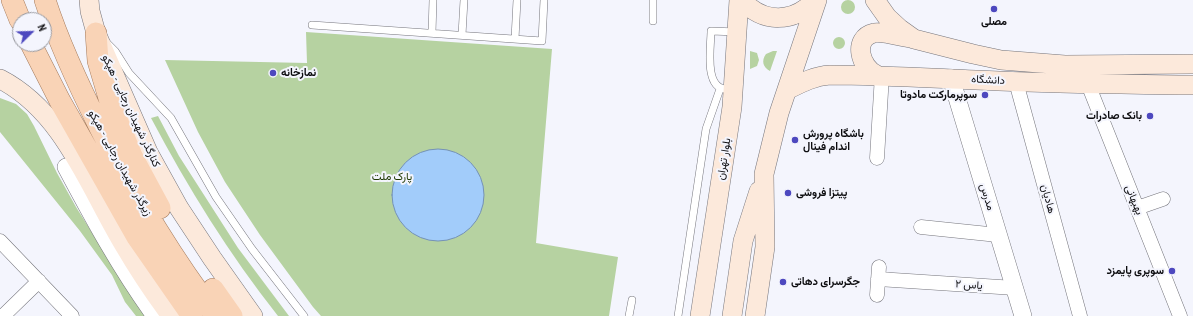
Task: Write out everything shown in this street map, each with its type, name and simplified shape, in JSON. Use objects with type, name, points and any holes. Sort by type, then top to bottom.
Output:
[{"type":"main road","points":[[12,0],[17,12]]},
{"type":"main road","name":"زیرگذر شهیدان رجایی - هپکو","points":[[45,0],[74,75],[123,174],[198,293],[216,316]]},
{"type":"main road","name":"کنارگذر شهیدان رجایی - هپکو","points":[[89,0],[90,11],[96,33],[152,159],[180,208],[212,258],[254,316]]},
{"type":"main road","name":"بلوار تهران","points":[[700,316],[732,107],[727,90],[737,32],[739,0]]},
{"type":"main road","points":[[742,0],[749,7],[763,15],[778,18],[794,16],[808,8],[816,0]]},
{"type":"main road","points":[[732,316],[743,241],[764,174],[779,113],[816,0]]},
{"type":"main road","name":"دانشگاه","points":[[875,0],[887,17],[914,39],[1001,60],[1065,65],[1193,64]]},
{"type":"main road","points":[[880,75],[871,73],[864,64],[860,55],[861,47],[865,39],[870,34],[876,32],[914,39]]},
{"type":"main road","points":[[96,33],[98,61],[112,105],[132,156],[165,217],[232,316]]},
{"type":"main road","name":"زیرگذر شهیدان رجایی - هپکو","points":[[35,52],[60,101],[137,238],[192,316]]},
{"type":"main road","name":"دانشگاه","points":[[787,90],[820,76],[880,75],[1016,82],[1193,85]]},
{"type":"main road","points":[[0,79],[31,100],[55,127],[74,155],[123,245],[151,289],[171,316]]},
{"type":"main road","points":[[755,316],[765,248],[764,174]]},
{"type":"street","points":[[877,158],[880,75]]},
{"type":"street","name":"مدرس","points":[[951,78],[1023,316]]},
{"type":"street","name":"هادیان","points":[[1016,82],[1080,316]]},
{"type":"street","name":"بهبهانی","points":[[1088,84],[1180,316]]},
{"type":"street","points":[[66,167],[119,263],[155,316]]},
{"type":"street","points":[[1137,208],[1163,199]]},
{"type":"street","points":[[922,227],[998,235]]},
{"type":"street","points":[[0,241],[39,281],[65,314]]},
{"type":"street","name":"یاس ۲","points":[[877,296],[879,273],[922,283],[1015,288]]},
{"type":"street","points":[[3,316],[39,281]]},
{"type":"lane","points":[[432,33],[433,0]]},
{"type":"lane","points":[[462,35],[464,0]]},
{"type":"lane","points":[[515,39],[517,0]]},
{"type":"lane","points":[[312,25],[542,41],[544,0]]},
{"type":"lane","points":[[653,0],[653,21]]},
{"type":"lane","points":[[678,316],[706,129],[727,90],[714,82],[710,72],[711,31],[737,32]]},
{"type":"lane","points":[[96,33],[115,51],[129,73],[171,118],[216,197],[252,249],[304,316]]},
{"type":"lane","points":[[629,316],[632,300]]},
{"type":"green space","points":[[848,0],[853,2],[855,7],[853,12],[848,14],[843,12],[841,7],[843,2]]},
{"type":"green space","name":"پارک ملت","points":[[306,32],[552,49],[536,243],[618,257],[609,316],[321,316],[260,235],[225,182],[198,132],[165,60],[307,63]]},
{"type":"green space","points":[[837,37],[841,37],[845,43],[841,49],[837,49],[833,45],[833,41]]},
{"type":"green space","points":[[750,51],[757,53],[759,60],[757,66],[750,69]]},
{"type":"green space","points":[[777,51],[770,71],[764,66],[763,61],[766,54]]},
{"type":"green space","points":[[0,98],[16,104],[27,114],[76,207],[121,279],[147,316],[136,316],[125,302],[112,275],[80,231],[0,132]]},
{"type":"green space","points":[[158,116],[179,156],[238,248],[289,316],[278,316],[226,245],[180,170],[151,118]]},
{"type":"water","points":[[429,149],[447,149],[464,156],[477,169],[484,186],[484,204],[477,221],[464,234],[447,241],[429,241],[412,234],[399,221],[392,204],[392,186],[399,169],[412,156]]},
{"type":"place","name":"مصلی","points":[[994,9]]},
{"type":"place","name":"نمازخانه","points":[[273,73]]},
{"type":"place","name":"سوپرمارکت مادوتا","points":[[985,95]]},
{"type":"place","name":"بانک صادرات","points":[[1150,116]]},
{"type":"place","name":"باشگاه پرورش اندام فینال","points":[[795,140]]},
{"type":"place","name":"پیتزا فروشی","points":[[788,193]]},
{"type":"place","name":"سوپری پایمزد","points":[[1172,271]]},
{"type":"place","name":"جگرسرای دهاتی","points":[[783,282]]}]
